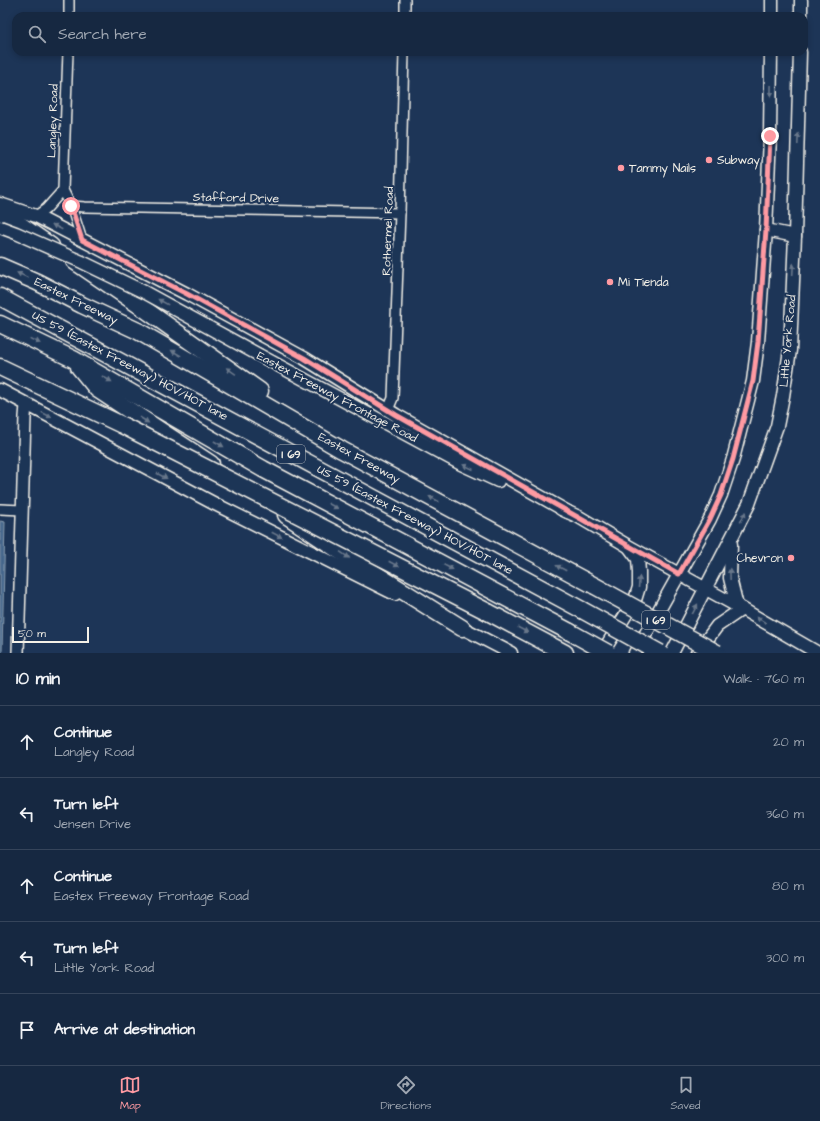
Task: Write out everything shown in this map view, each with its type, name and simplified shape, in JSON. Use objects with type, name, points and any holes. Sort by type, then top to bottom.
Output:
[{"type":"highway","points":[[0,211],[143,308],[342,450]]},
{"type":"highway","name":"Eastex Freeway","points":[[0,266],[37,282],[138,331],[342,450],[717,653]]},
{"type":"highway","name":"US 59 (Eastex Freeway) HOV/HOT lane","points":[[0,297],[660,653]]},
{"type":"highway","name":"I 69","points":[[0,324],[73,359],[263,469],[608,653]]},
{"type":"highway","points":[[73,359],[97,389],[358,563],[462,628]]},
{"type":"highway","points":[[0,367],[122,425],[488,612],[563,652]]},
{"type":"main road","points":[[772,0],[772,12]]},
{"type":"main road","points":[[801,0],[801,12]]},
{"type":"main road","points":[[635,653],[710,519],[721,495],[733,459],[753,381],[757,350],[766,230],[770,136],[771,56]]},
{"type":"main road","name":"Little York Road","points":[[672,653],[750,504],[777,426],[784,396],[790,350],[800,56]]},
{"type":"main road","points":[[0,204],[36,216],[187,294],[304,358],[388,410],[568,512]]},
{"type":"main road","name":"Eastex Freeway Frontage Road","points":[[0,227],[30,239],[144,292],[461,464],[579,517],[818,653]]},
{"type":"main road","points":[[766,230],[795,236]]},
{"type":"main road","points":[[0,390],[215,504],[511,653]]},
{"type":"main road","points":[[697,653],[717,626],[739,607],[730,578],[731,541]]},
{"type":"main road","points":[[602,653],[634,600],[639,587],[638,559],[628,546]]},
{"type":"street","points":[[69,0],[69,12]]},
{"type":"street","points":[[405,0],[405,12]]},
{"type":"street","name":"Langley Road","points":[[68,56],[63,190],[71,206],[82,240]]},
{"type":"street","name":"Rothermel Road","points":[[388,410],[393,398],[404,56]]},
{"type":"street","points":[[36,216],[46,209],[63,190]]},
{"type":"street","name":"Stafford Drive","points":[[71,206],[92,208],[400,214]]},
{"type":"street","points":[[18,653],[26,405]]},
{"type":"street","points":[[0,509],[22,510]]},
{"type":"water","points":[[0,521],[5,522],[2,653],[0,653]]},
{"type":"place","name":"Subway","points":[[709,160]]},
{"type":"place","name":"Tammy Nails","points":[[621,168]]},
{"type":"place","name":"Mi Tienda","points":[[610,282]]},
{"type":"place","name":"Chevron","points":[[791,558]]},
{"type":"route","points":[[71,206],[82,240],[187,294],[304,358],[396,415],[679,574],[710,519],[721,495],[733,459],[753,381],[758,342],[766,230],[770,136]]}]
